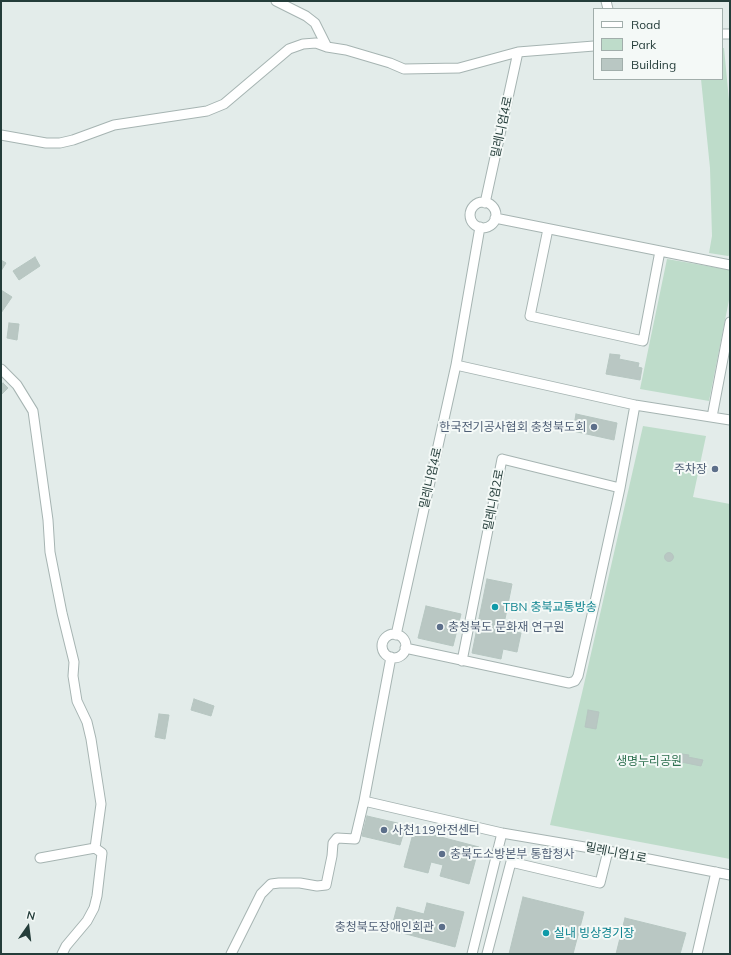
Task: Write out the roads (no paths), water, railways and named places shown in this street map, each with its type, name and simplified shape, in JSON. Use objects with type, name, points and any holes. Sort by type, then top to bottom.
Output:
[{"type":"street","points":[[276,1],[306,16],[315,23],[327,47]]},
{"type":"street","points":[[1,135],[46,143],[60,143],[73,140],[114,125],[207,111],[224,104],[289,49],[304,44],[316,43],[327,47],[354,52],[404,69],[460,68],[518,52],[593,46]]},
{"type":"street","name":"밀레니엄4로","points":[[485,202],[518,52]]},
{"type":"street","points":[[485,202],[495,211],[495,218],[489,226],[480,227],[474,224],[471,220],[470,212],[478,203],[485,202]]},
{"type":"street","points":[[495,218],[730,265]]},
{"type":"street","name":"밀레니엄4로","points":[[396,635],[456,365],[480,227]]},
{"type":"street","points":[[548,229],[530,316],[643,341],[660,251]]},
{"type":"street","points":[[712,417],[730,322]]},
{"type":"street","points":[[456,365],[635,406],[730,420]]},
{"type":"street","points":[[1,369],[12,378],[25,395],[35,418],[50,552],[65,627],[74,662],[77,701],[87,722],[101,804],[95,848]]},
{"type":"street","points":[[405,648],[570,683],[575,681],[578,676],[620,488],[635,406]]},
{"type":"street","name":"밀레니엄2로","points":[[462,660],[502,459],[620,488]]},
{"type":"street","points":[[396,635],[404,640],[405,648],[399,656],[391,657],[383,650],[382,642],[387,636],[396,635]]},
{"type":"street","points":[[232,954],[260,894],[271,884],[300,883],[317,886],[326,884],[332,856],[333,843],[337,838],[355,839],[364,801],[391,657]]},
{"type":"street","name":"밀레니엄1로","points":[[364,801],[502,833],[608,851],[730,875]]},
{"type":"street","points":[[472,954],[502,833]]},
{"type":"street","points":[[40,858],[95,848],[102,853],[97,896],[94,908],[87,921],[66,946],[62,954]]},
{"type":"street","points":[[487,954],[511,862],[600,883],[608,851]]},
{"type":"street","points":[[697,954],[716,872]]},
{"type":"place","name":"한국전기공사협회 충청북도회","points":[[594,427]]},
{"type":"place","name":"주차장","points":[[715,469]]},
{"type":"place","name":"TBN 충북교통방송","points":[[495,607]]},
{"type":"place","name":"충청북도 문화재 연구원","points":[[440,627]]},
{"type":"place","name":"사천119안전센터","points":[[384,830]]},
{"type":"place","name":"충북도소방본부 통합청사","points":[[442,854]]},
{"type":"place","name":"충청북도장애인회관","points":[[442,927]]},
{"type":"place","name":"실내 빙상경기장","points":[[546,933]]},
{"type":"park label","name":"생명누리공원","points":[[649,761]]}]
